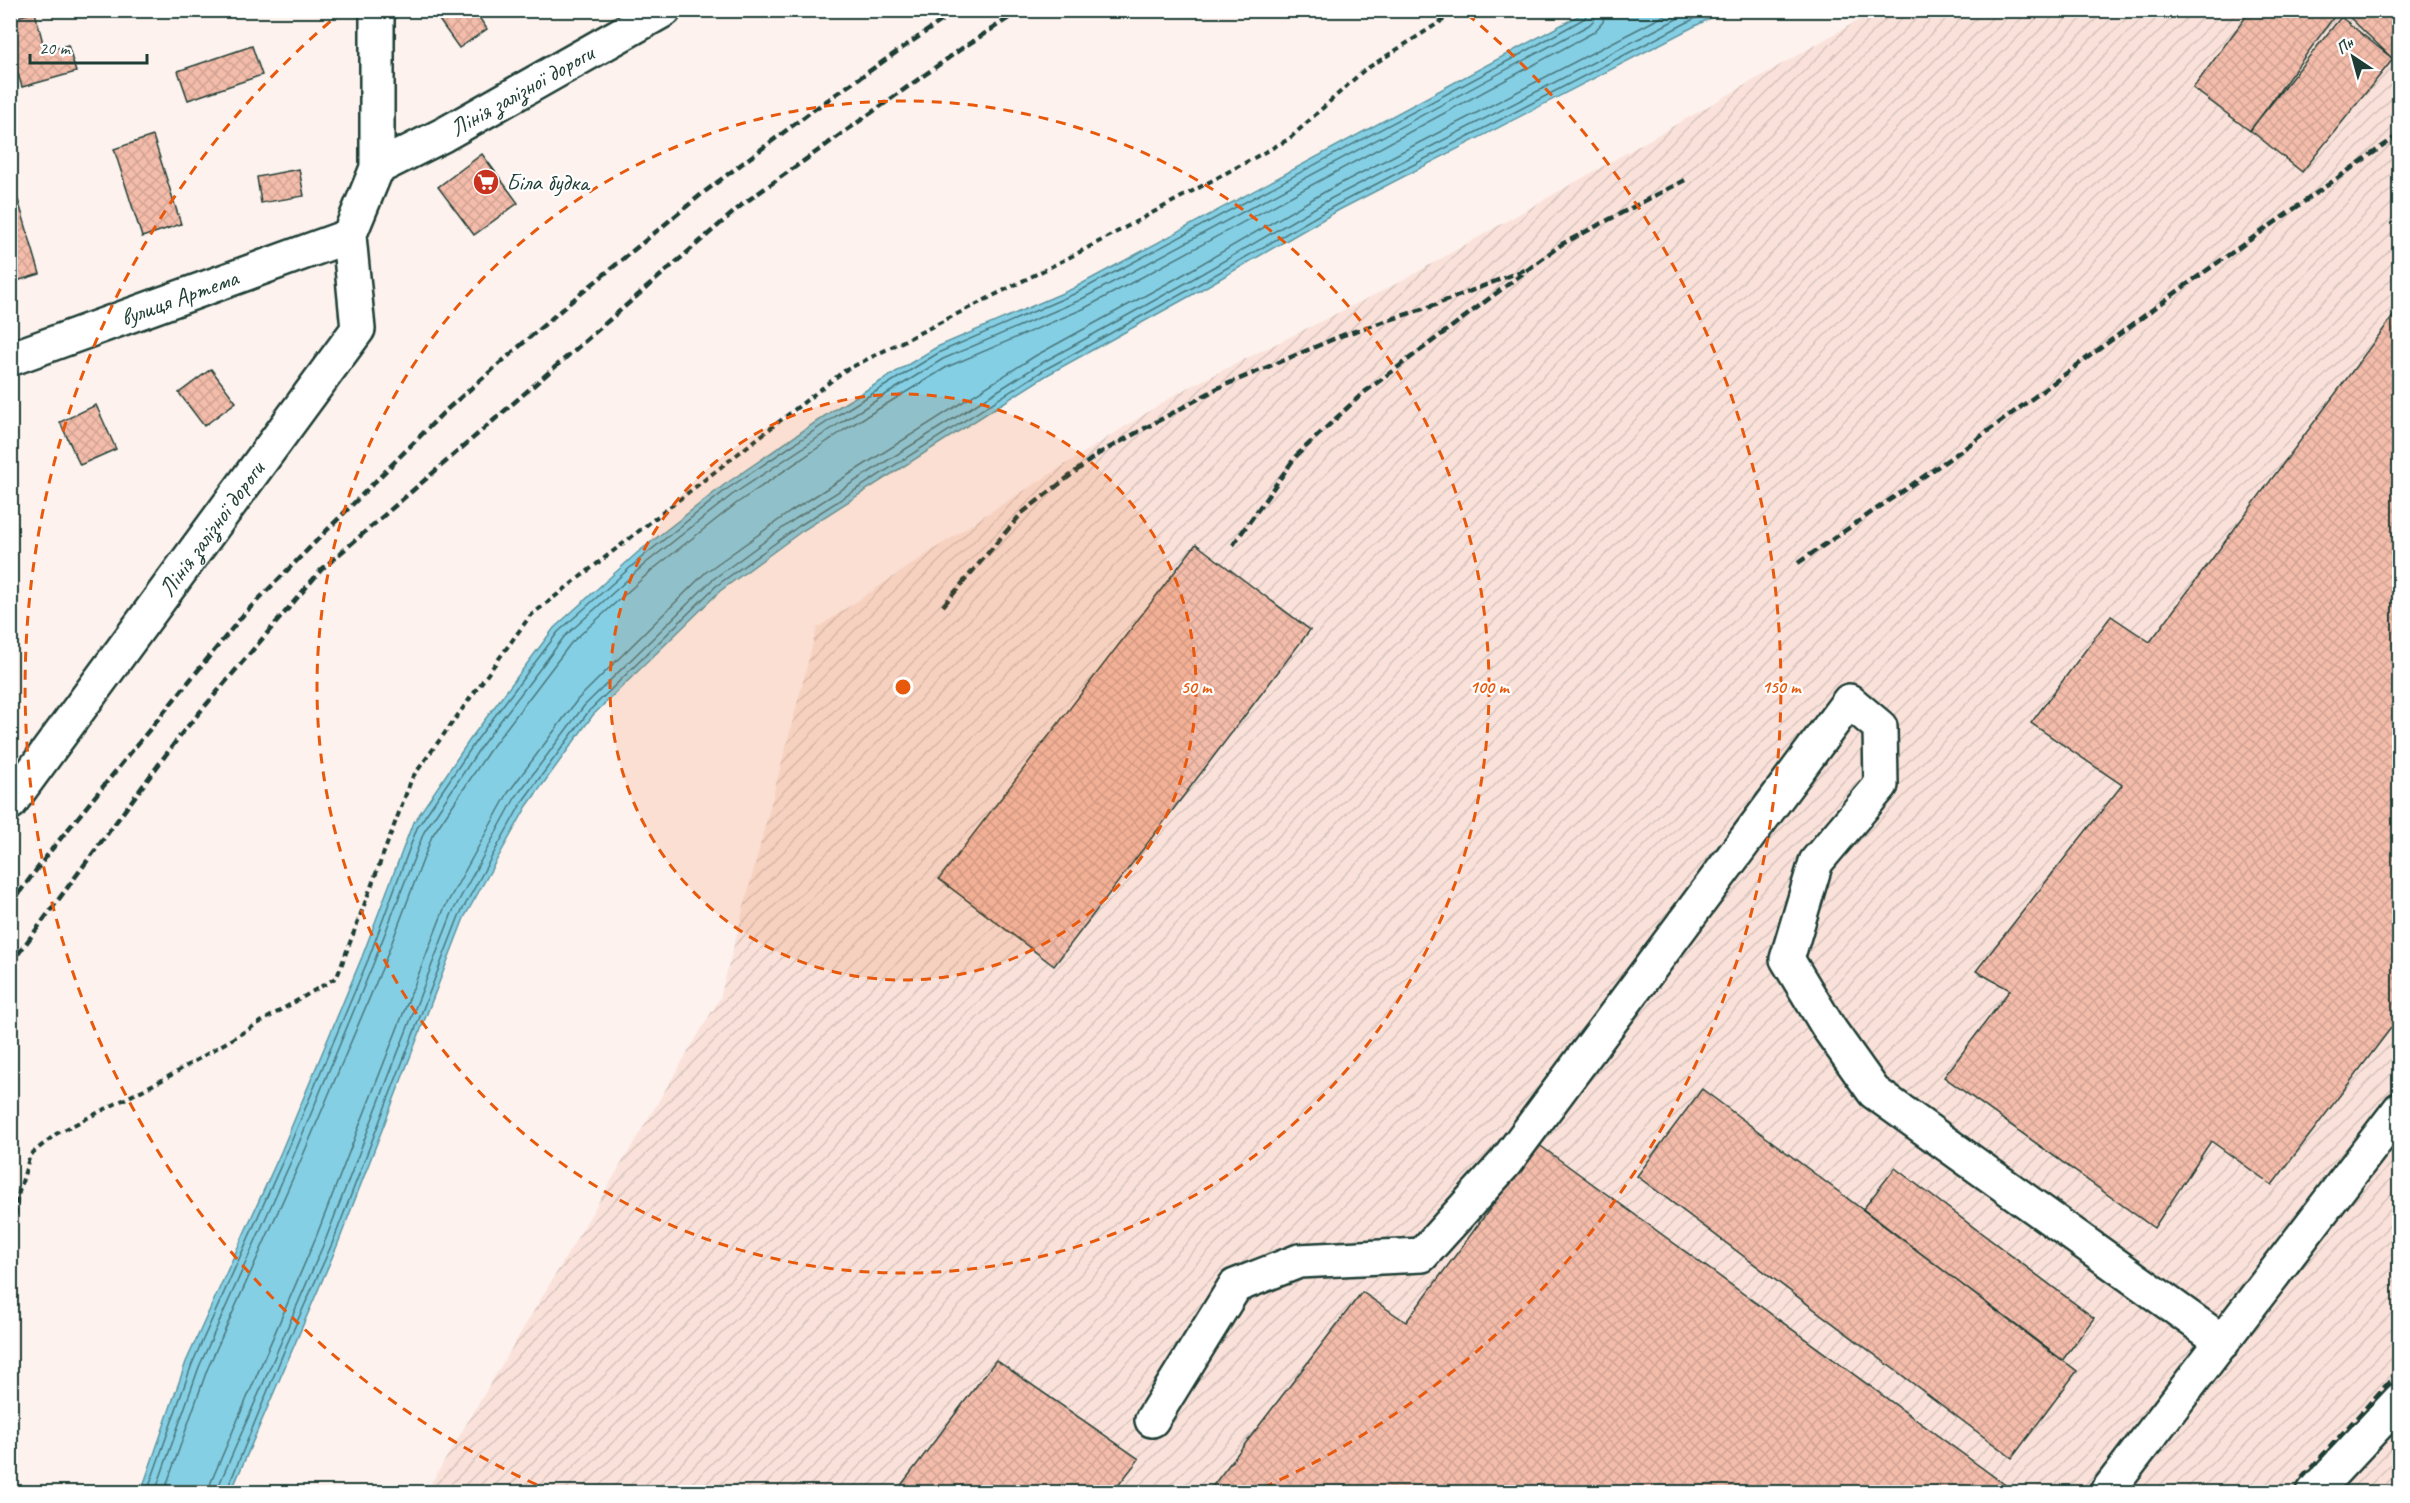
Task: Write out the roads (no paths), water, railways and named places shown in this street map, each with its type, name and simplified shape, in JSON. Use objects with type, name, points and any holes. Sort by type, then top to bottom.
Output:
[{"type":"street","points":[[349,236],[377,168],[378,10]]},
{"type":"street","name":"Лінія залізної дороги","points":[[377,168],[443,135],[664,10]]},
{"type":"street","name":"Лінія залізної дороги","points":[[10,804],[358,329],[349,236]]},
{"type":"street","name":"вулиця Артема","points":[[10,359],[349,236]]},
{"type":"street","points":[[1152,1420],[1235,1286],[1299,1261],[1422,1255],[1504,1163],[1849,701],[1881,727],[1881,785],[1816,862],[1787,959],[1830,1030],[1874,1092],[2223,1342]]},
{"type":"street","points":[[2107,1492],[2400,1109]]},
{"type":"street","points":[[2314,1492],[2400,1400]]},
{"type":"water","points":[[1587,11],[1724,11],[1339,210],[1047,375],[802,531],[720,591],[593,715],[527,806],[464,918],[337,1246],[231,1492],[141,1492],[186,1362],[281,1152],[362,957],[412,825],[471,738],[554,628],[637,553],[724,485],[832,411],[937,347],[1072,289]]},
{"type":"railway","points":[[10,905],[52,849],[244,614],[445,411],[567,305],[703,193],[812,111],[957,10]]},
{"type":"railway","points":[[10,965],[182,733],[321,570],[743,204],[961,49],[1021,10]]},
{"type":"railway","points":[[1798,563],[1965,448],[2186,285],[2400,134]]},
{"type":"railway","points":[[1233,545],[1296,456],[1362,394],[1562,244],[1685,180]]},
{"type":"railway","points":[[943,606],[1022,513],[1098,454],[1218,388],[1343,335],[1435,305],[1529,268]]},
{"type":"railway","points":[[2302,1478],[2400,1370]]},
{"type":"place","name":"Біла будка","points":[[486,182]]}]
